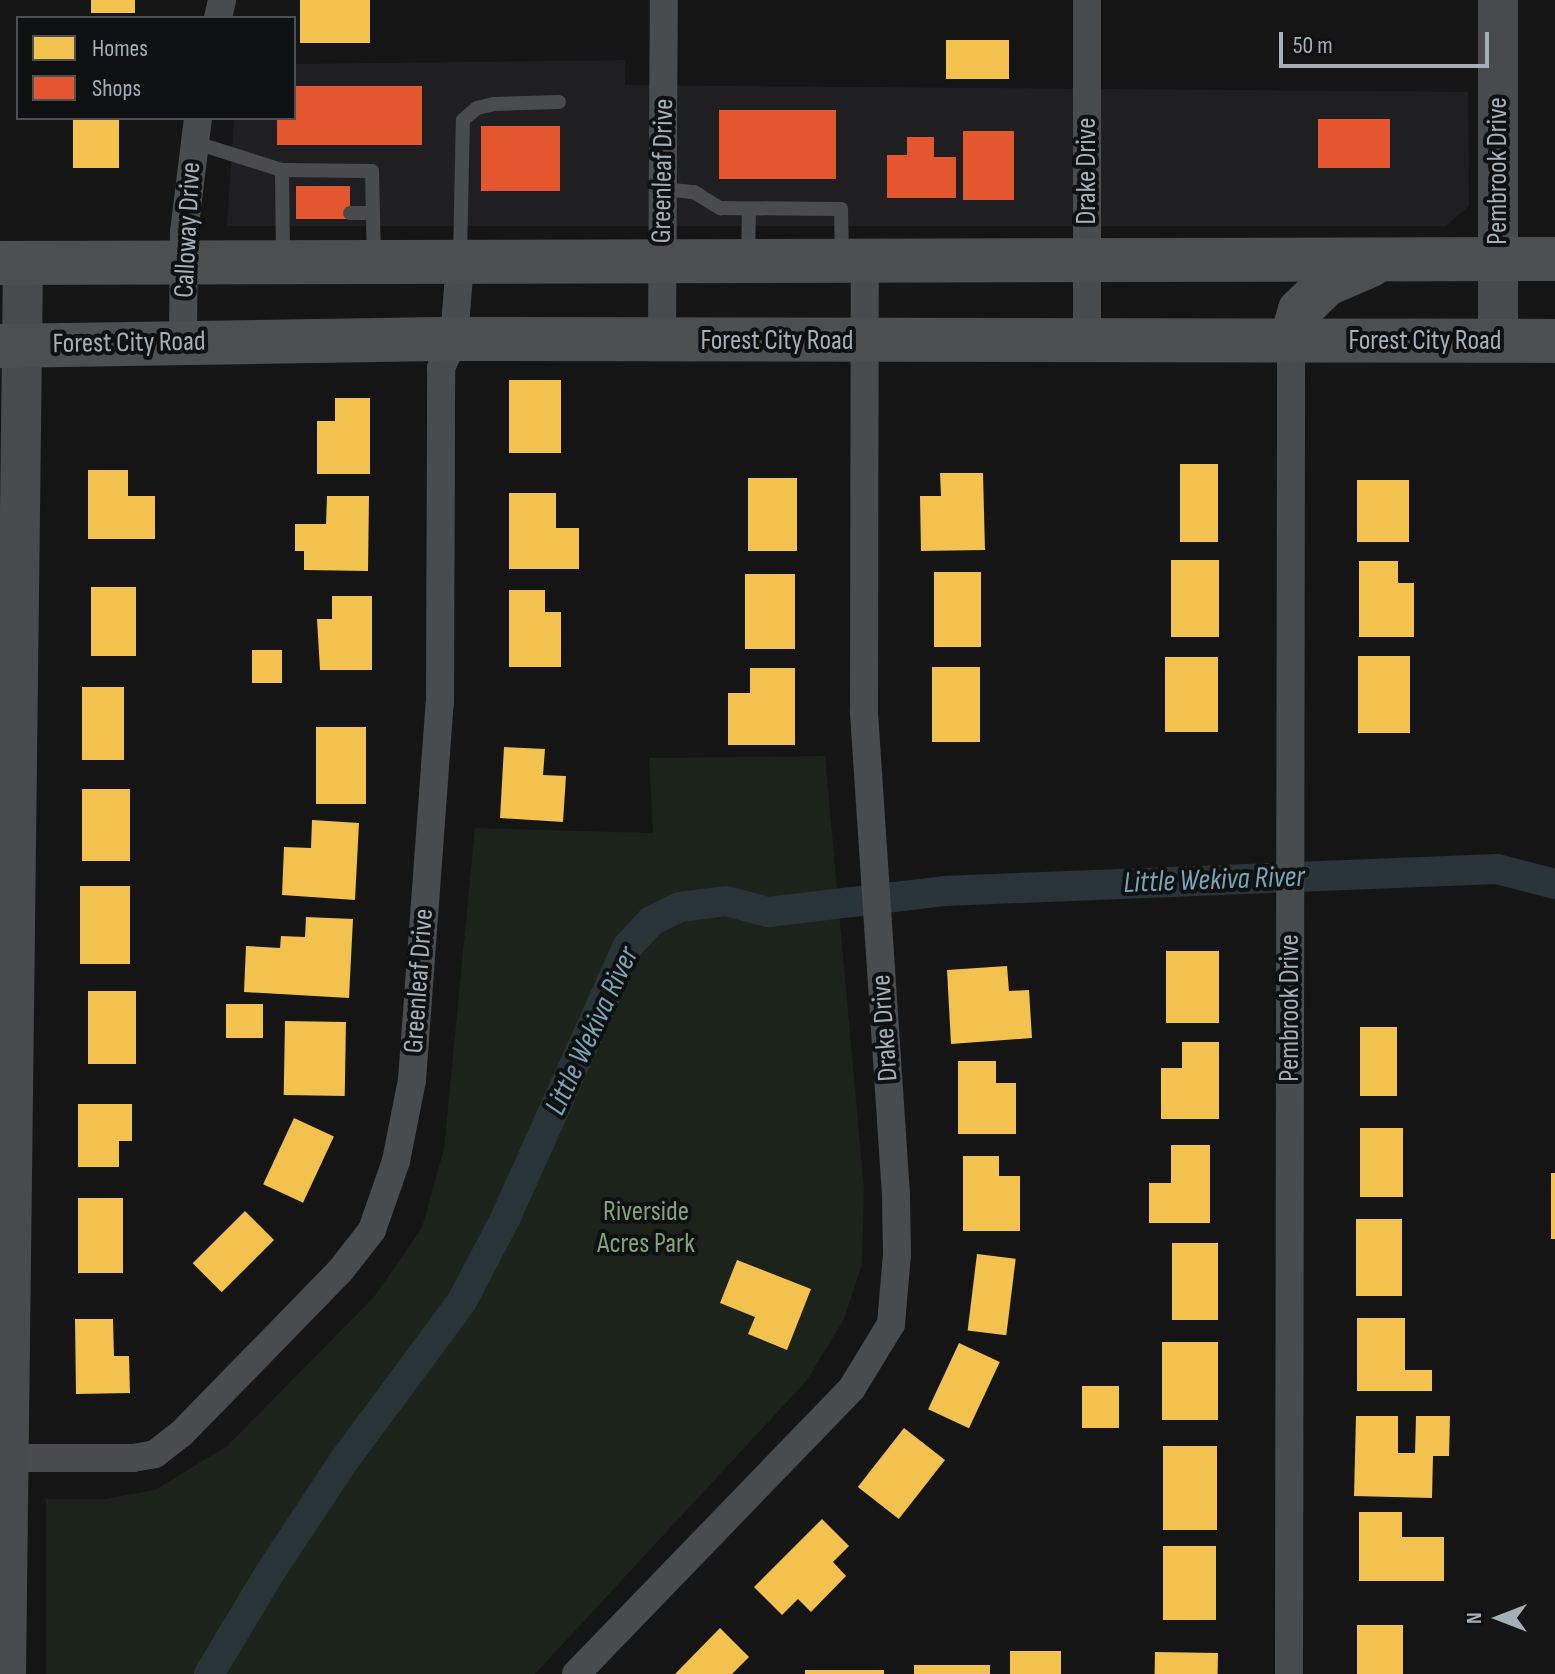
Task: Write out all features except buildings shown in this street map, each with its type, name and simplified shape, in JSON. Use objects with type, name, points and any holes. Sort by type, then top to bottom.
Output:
[{"type":"main road","points":[[1291,341],[1300,310],[1327,284],[1385,259]]},
{"type":"main road","points":[[12,263],[184,260],[460,263],[1555,259]]},
{"type":"main road","name":"Forest City Road","points":[[11,345],[454,339],[1555,341]]},
{"type":"street","name":"Greenleaf Drive","points":[[662,341],[664,0]]},
{"type":"street","name":"Drake Drive","points":[[1087,0],[1087,341]]},
{"type":"street","name":"Pembrook Drive","points":[[1498,0],[1498,341]]},
{"type":"street","name":"Calloway Drive","points":[[183,342],[184,260],[195,130]]},
{"type":"street","name":"Drake Drive","points":[[576,1674],[852,1388],[891,1324],[897,1254],[896,1195],[864,710],[865,341],[854,260]]},
{"type":"street","points":[[6,1674],[4,1458],[12,263]]},
{"type":"street","name":"Greenleaf Drive","points":[[4,1458],[133,1458],[155,1454],[181,1434],[340,1271],[372,1230],[396,1161],[412,1080],[440,703],[441,368],[454,339],[460,263]]},
{"type":"street","name":"Pembrook Drive","points":[[1289,1674],[1291,341]]},
{"type":"lane","points":[[460,263],[463,120],[477,108],[494,104],[559,102]]},
{"type":"lane","points":[[195,130],[282,170],[372,171],[374,262]]},
{"type":"lane","points":[[282,170],[289,214],[283,261]]},
{"type":"lane","points":[[663,189],[694,192],[720,208],[841,209],[854,260]]},
{"type":"lane","points":[[748,260],[749,209]]},
{"type":"lane","points":[[350,213],[372,213]]},
{"type":"shaded area","points":[[625,60],[625,85],[1468,92],[1469,206],[1446,226],[227,226],[234,120],[296,120],[296,64]]},
{"type":"green space","name":"Riverside Acres Park","points":[[825,756],[864,1189],[862,1264],[844,1319],[807,1380],[535,1674],[46,1674],[46,1499],[105,1499],[155,1490],[227,1446],[374,1297],[422,1228],[444,1149],[475,828],[653,833],[649,758]]},
{"type":"waterway","name":"Little Wekiva River","points":[[209,1674],[271,1571],[343,1462],[462,1301],[505,1219],[627,947],[651,921],[680,907],[726,901],[768,912],[944,891],[1497,869],[1555,884]]}]
